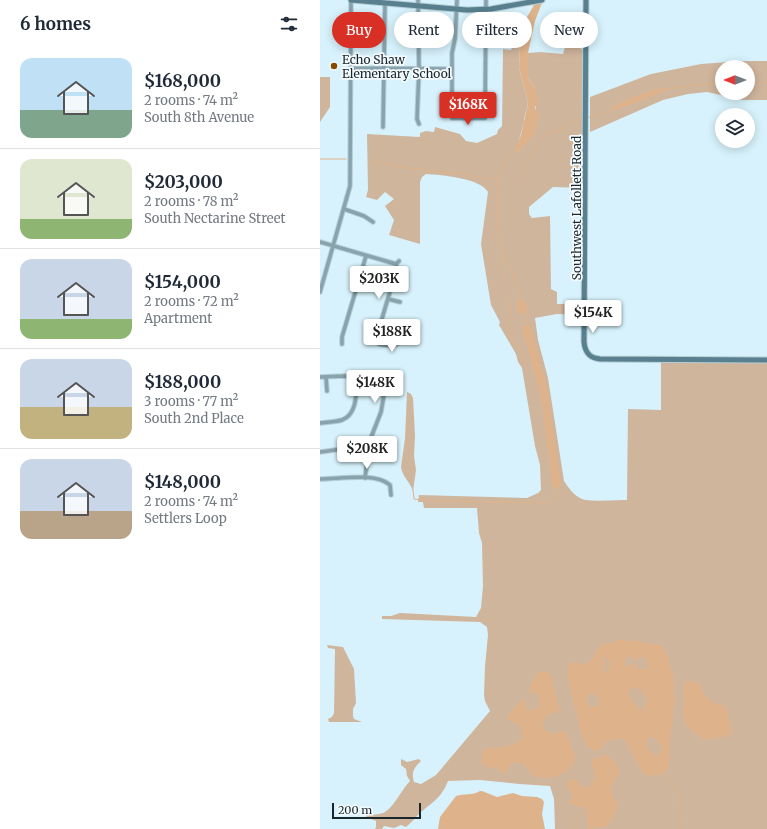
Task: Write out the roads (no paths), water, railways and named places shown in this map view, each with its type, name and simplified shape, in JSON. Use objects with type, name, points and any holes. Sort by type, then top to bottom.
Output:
[{"type":"street","points":[[320,292],[322,280],[349,191],[350,68],[353,0],[458,10],[486,10],[542,0]]},
{"type":"street","points":[[418,0],[417,119],[419,124]]},
{"type":"street","points":[[458,0],[455,39],[452,53],[452,118],[485,118],[486,0]]},
{"type":"street","name":"Southwest Lafollett Road","points":[[586,0],[585,350],[589,355],[600,359],[767,360]]},
{"type":"street","points":[[383,127],[384,3]]},
{"type":"street","points":[[350,68],[452,69]]},
{"type":"street","points":[[344,209],[364,216],[373,222]]},
{"type":"street","points":[[320,242],[366,256],[397,262],[397,268],[378,332],[379,344],[397,345],[400,342]]},
{"type":"street","points":[[342,344],[342,337],[366,256]]},
{"type":"street","points":[[388,299],[400,302]]},
{"type":"street","points":[[320,377],[376,377],[385,383],[381,412],[372,433],[368,449],[365,478]]},
{"type":"street","points":[[326,377],[327,391]]},
{"type":"street","points":[[320,423],[342,420],[349,415],[355,404],[356,378]]},
{"type":"street","points":[[320,452],[342,449],[368,449]]},
{"type":"street","points":[[320,480],[365,478],[380,480],[390,485],[391,495]]},
{"type":"waterway","points":[[755,82],[767,83]]},
{"type":"waterway","points":[[665,89],[715,83]]},
{"type":"waterway","points":[[586,118],[608,111]]},
{"type":"waterway","points":[[514,187],[544,135],[558,131],[583,118]]},
{"type":"waterway","points":[[514,152],[503,167],[500,176],[497,178],[498,237],[501,240],[503,258],[511,267],[514,282],[519,293],[519,299]]},
{"type":"waterway","points":[[320,159],[346,159]]},
{"type":"waterway","points":[[371,160],[399,167],[465,174],[488,179],[497,178]]},
{"type":"waterway","points":[[503,258],[499,267],[503,275],[502,287],[508,293],[511,309],[510,319]]},
{"type":"waterway","points":[[525,315],[526,321]]},
{"type":"waterway","points":[[510,322],[508,331],[520,350],[528,372]]},
{"type":"waterway","points":[[413,490],[414,499],[429,501],[548,503],[555,499],[556,488]]},
{"type":"waterway","points":[[664,773],[679,792],[681,829]]},
{"type":"waterway","points":[[570,829],[574,820],[587,809]]},
{"type":"place","name":"Echo Shaw Elementary School","points":[[334,66]]}]
